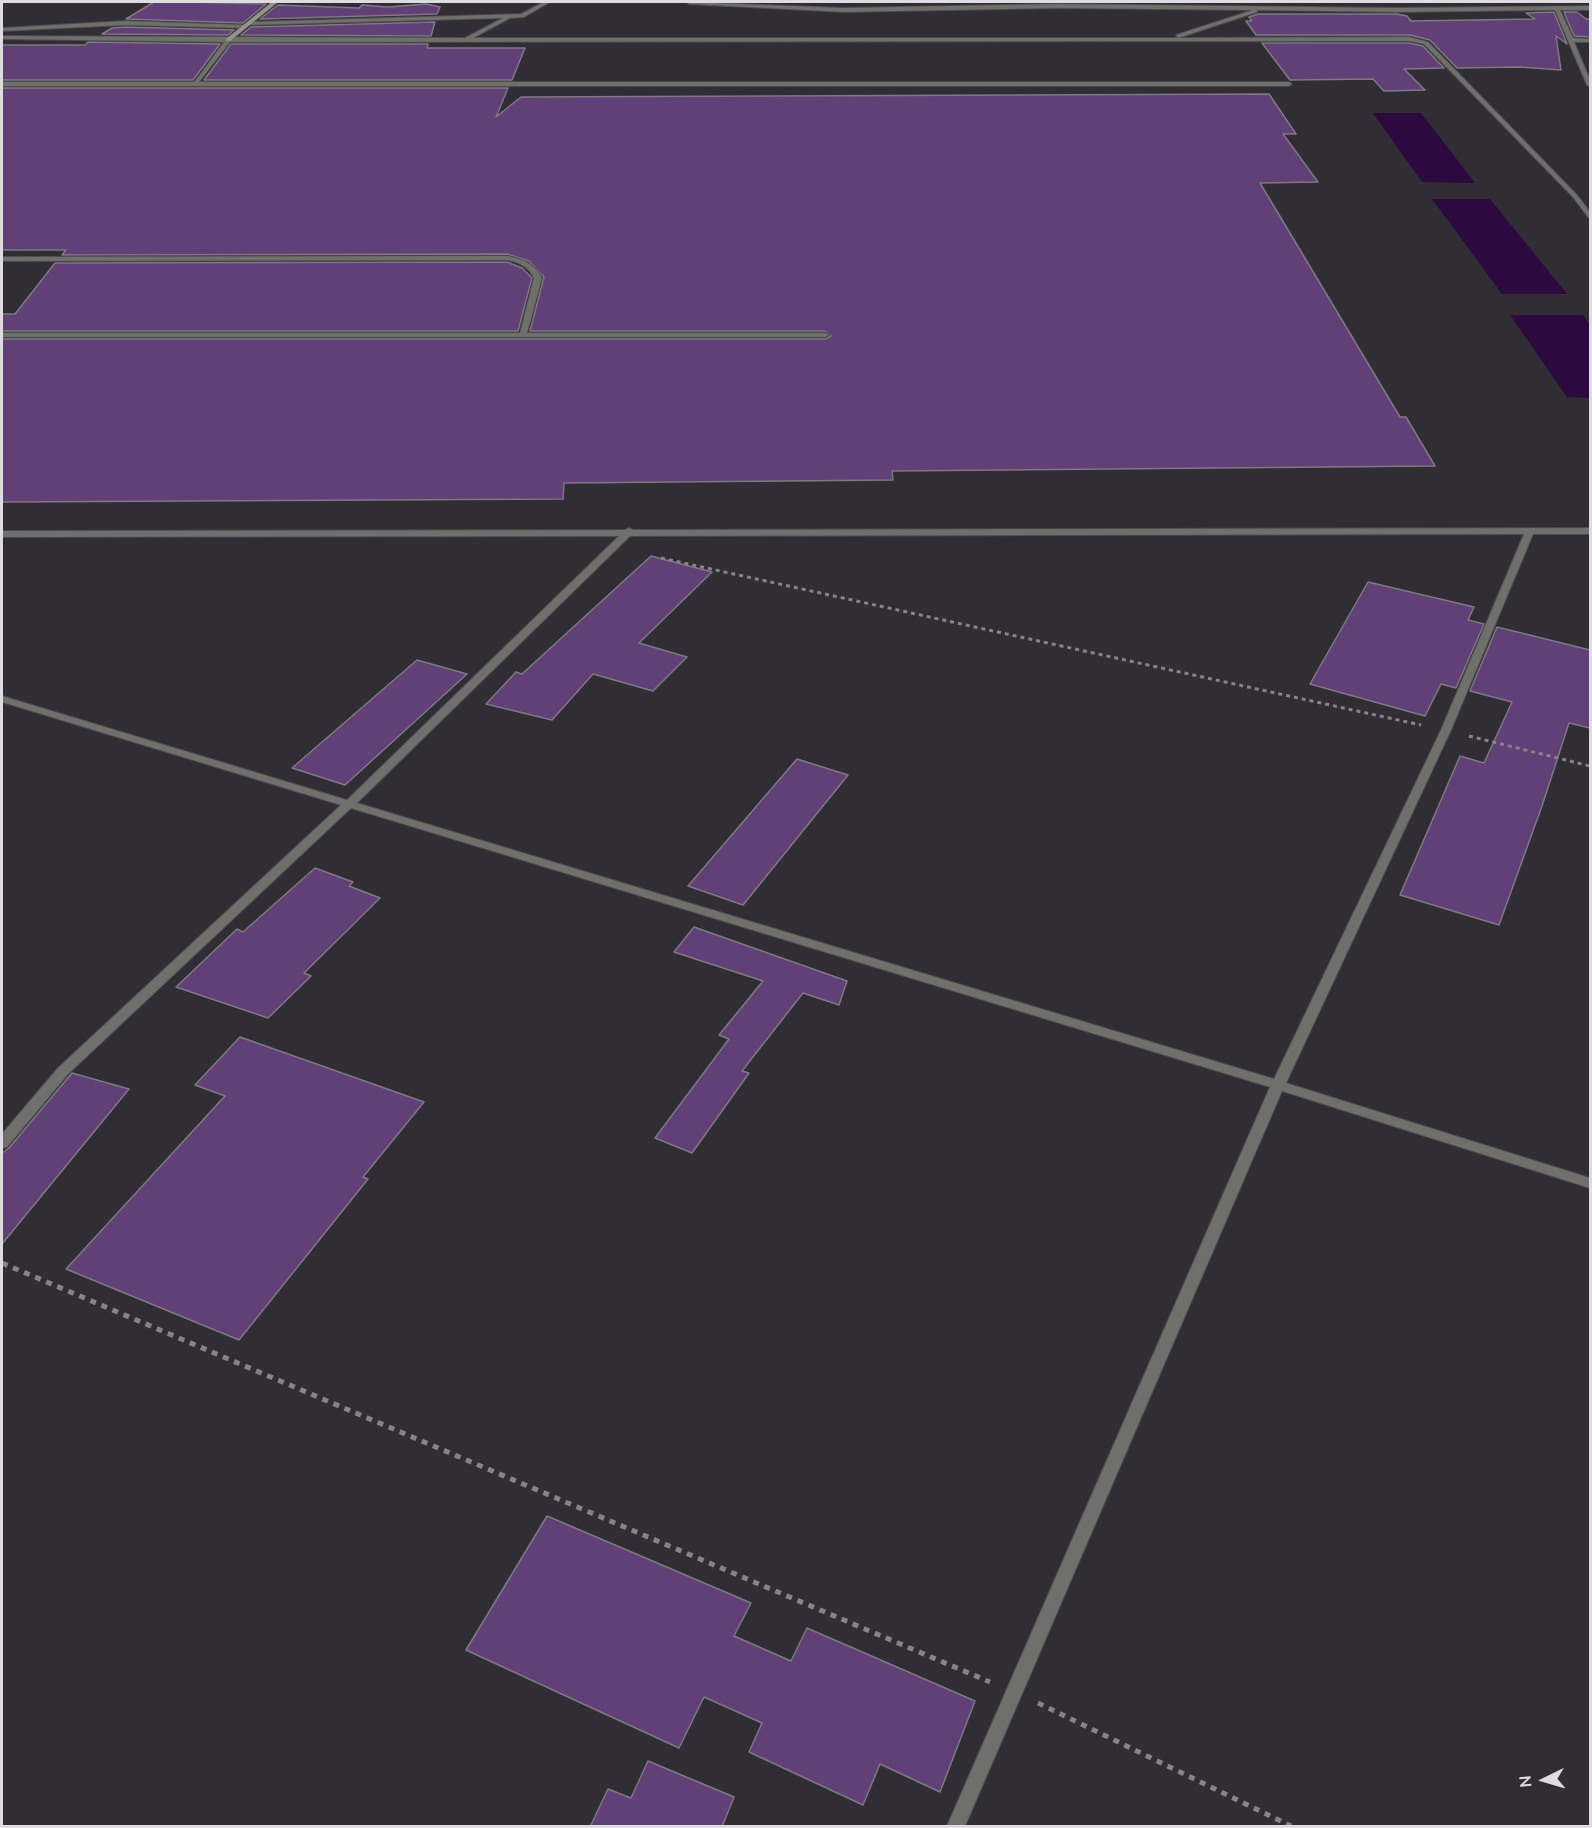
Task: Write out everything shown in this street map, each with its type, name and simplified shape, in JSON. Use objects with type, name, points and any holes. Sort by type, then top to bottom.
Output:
[{"type":"street","points":[[196,84],[228,40],[275,2]]},
{"type":"street","points":[[2,28],[125,23],[247,25],[522,16],[546,2]]},
{"type":"street","points":[[689,2],[844,10],[1268,4],[1396,10],[1590,8]]},
{"type":"street","points":[[1165,40],[1268,4]]},
{"type":"street","points":[[1557,8],[1590,85]]},
{"type":"street","points":[[466,40],[510,16]]},
{"type":"street","points":[[2,38],[228,40],[1409,39],[1426,43],[1579,196],[1590,216]]},
{"type":"street","points":[[1572,40],[1590,40]]},
{"type":"street","points":[[2,84],[1289,84]]},
{"type":"street","points":[[2,259],[507,258],[527,263],[538,278],[524,335]]},
{"type":"street","points":[[2,335],[825,335]]},
{"type":"street","points":[[2,534],[629,531],[1590,531]]},
{"type":"street","points":[[2,1143],[63,1071],[349,804],[629,531]]},
{"type":"street","points":[[956,1827],[1278,1085],[1446,730],[1530,531]]},
{"type":"street","points":[[1566,531],[1590,536]]},
{"type":"street","points":[[2,699],[1278,1085],[1590,1183]]},
{"type":"path","points":[[660,557],[1446,730],[1590,766]]},
{"type":"path","points":[[2,1263],[1015,1692],[1291,1827]]},
{"type":"shaded area","points":[[1373,113],[1421,113],[1475,183],[1422,182]]},
{"type":"shaded area","points":[[1432,199],[1490,199],[1567,294],[1502,294]]},
{"type":"shaded area","points":[[1510,315],[1583,315],[1590,325],[1590,398],[1567,397]]},
{"type":"building","points":[[154,2],[266,4],[243,23],[126,19]]},
{"type":"building","points":[[426,4],[440,7],[437,14],[260,19],[278,5],[359,8],[362,5],[388,7]]},
{"type":"building","points":[[1554,12],[1567,44],[1556,36],[1561,70],[1520,67],[1457,68],[1430,40],[1410,35],[1256,35],[1246,21],[1252,21],[1249,17],[1258,14],[1397,14],[1407,16],[1411,21],[1535,19],[1526,13]]},
{"type":"building","points":[[1564,12],[1577,12],[1586,19],[1590,19],[1590,37],[1574,36]]},
{"type":"building","points":[[435,22],[431,36],[241,35],[251,27]]},
{"type":"building","points":[[112,28],[234,30],[228,35],[102,34]]},
{"type":"building","points":[[88,42],[220,44],[193,80],[2,80],[2,45],[85,45]]},
{"type":"building","points":[[1262,43],[1409,43],[1423,46],[1444,68],[1404,69],[1425,90],[1384,91],[1373,79],[1290,80]]},
{"type":"building","points":[[231,44],[428,44],[427,48],[525,48],[512,80],[204,80]]},
{"type":"building","points":[[2,88],[508,88],[496,117],[521,97],[1269,94],[1296,134],[1283,134],[1318,182],[1260,183],[1400,417],[1406,417],[1435,466],[892,471],[893,480],[564,483],[563,499],[2,502],[2,339],[825,339],[831,336],[825,331],[530,331],[544,277],[529,261],[507,254],[62,255],[66,250],[2,250]]},
{"type":"building","points":[[507,262],[522,268],[532,278],[518,331],[2,331],[2,314],[15,314],[55,263]]},
{"type":"building","points":[[651,556],[712,572],[639,643],[687,657],[653,691],[593,674],[552,720],[486,704],[516,672],[522,674]]},
{"type":"building","points":[[1368,582],[1474,607],[1468,620],[1484,624],[1456,688],[1441,684],[1425,716],[1310,684]]},
{"type":"building","points":[[1497,627],[1590,650],[1590,728],[1569,723],[1499,925],[1400,895],[1460,756],[1484,763],[1512,702],[1470,691]]},
{"type":"building","points":[[417,660],[467,674],[345,785],[292,768]]},
{"type":"building","points":[[797,759],[848,775],[743,905],[688,886]]},
{"type":"building","points":[[315,868],[353,882],[349,886],[380,898],[304,973],[311,976],[268,1018],[176,987],[237,929],[243,932]]},
{"type":"building","points":[[694,927],[847,981],[839,1005],[803,993],[742,1071],[749,1073],[692,1153],[655,1138],[729,1039],[719,1035],[763,981],[674,952]]},
{"type":"building","points":[[240,1037],[424,1102],[363,1177],[368,1179],[239,1340],[66,1269],[225,1096],[195,1085]]},
{"type":"building","points":[[72,1073],[129,1089],[2,1244],[2,1153],[9,1148]]},
{"type":"building","points":[[547,1516],[751,1603],[734,1636],[791,1661],[807,1628],[975,1701],[940,1792],[880,1764],[863,1805],[749,1752],[762,1723],[704,1697],[679,1748],[466,1650]]},
{"type":"building","points":[[648,1761],[734,1797],[722,1827],[590,1827],[608,1789],[631,1798]]}]
